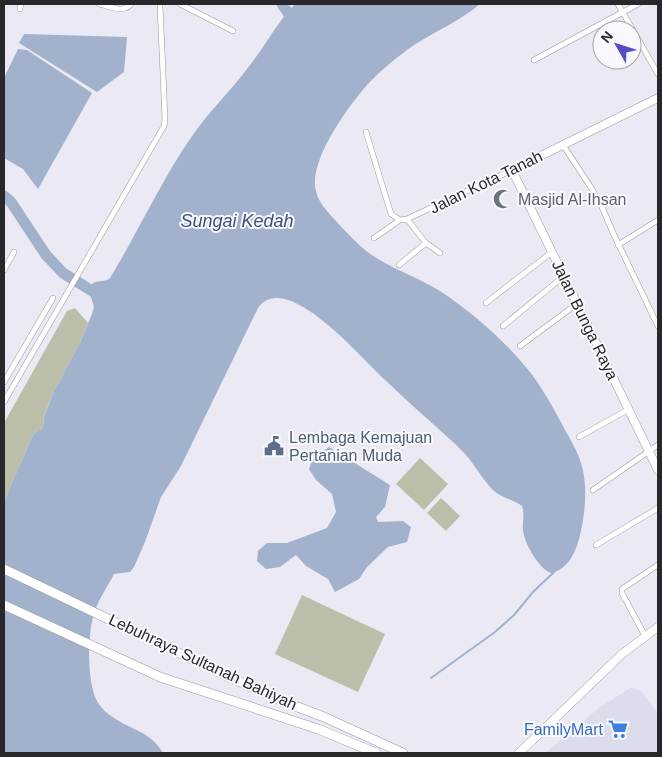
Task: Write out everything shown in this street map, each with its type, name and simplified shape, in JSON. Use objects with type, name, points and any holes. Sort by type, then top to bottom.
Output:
[{"type":"main road","name":"Lebuhraya Sultanah Bahiyah","points":[[4,569],[282,701],[324,717],[403,753]]},
{"type":"main road","name":"Lebuhraya Sultanah Bahiyah","points":[[4,605],[160,676],[318,729],[376,753]]},
{"type":"street","points":[[99,4],[121,9],[125,9],[131,4]]},
{"type":"street","points":[[4,402],[164,126],[158,5],[166,4]]},
{"type":"street","points":[[180,4],[233,31]]},
{"type":"street","points":[[191,8],[196,4]]},
{"type":"street","points":[[618,4],[658,74]]},
{"type":"street","points":[[534,60],[638,4]]},
{"type":"street","name":"Jalan Kota Tanah","points":[[400,220],[407,220],[658,98]]},
{"type":"street","points":[[366,132],[391,214],[400,220],[374,238]]},
{"type":"street","points":[[563,145],[590,186],[658,326]]},
{"type":"street","name":"Jalan Bunga Raya","points":[[512,170],[658,470]]},
{"type":"street","points":[[407,220],[426,244],[440,253]]},
{"type":"street","points":[[618,245],[658,220]]},
{"type":"street","points":[[399,265],[426,244]]},
{"type":"street","points":[[4,270],[14,252]]},
{"type":"street","points":[[486,303],[552,252]]},
{"type":"street","points":[[503,326],[564,276]]},
{"type":"street","points":[[4,382],[53,298]]},
{"type":"street","points":[[520,346],[578,303]]},
{"type":"street","points":[[579,437],[629,409]]},
{"type":"street","points":[[592,490],[658,446]]},
{"type":"street","points":[[596,545],[658,508]]},
{"type":"street","points":[[645,636],[622,593],[622,589],[658,565]]},
{"type":"street","points":[[518,753],[622,654],[658,627]]},
{"type":"shaded area","points":[[632,687],[642,692],[658,713],[658,753],[545,753],[600,707]]},
{"type":"green space","points":[[75,308],[88,323],[79,345],[54,391],[44,416],[43,428],[32,437],[4,501],[4,423],[67,311]]},
{"type":"green space","points":[[420,458],[448,484],[424,510],[396,484]]},
{"type":"green space","points":[[441,498],[460,516],[446,531],[427,513]]},
{"type":"green space","points":[[302,595],[385,634],[358,692],[275,654]]},
{"type":"water","name":"Sungai Kedah","points":[[295,4],[480,4],[456,21],[414,45],[389,64],[367,85],[331,135],[318,165],[315,179],[316,191],[326,210],[360,246],[386,263],[440,291],[464,309],[488,328],[535,379],[573,445],[583,469],[585,507],[576,549],[572,557],[559,570],[551,573],[546,571],[537,561],[526,542],[523,530],[522,506],[493,490],[460,449],[324,321],[305,308],[287,300],[271,299],[258,308],[181,466],[161,497],[134,567],[130,572],[114,574],[99,601],[92,620],[89,655],[91,680],[97,702],[111,716],[153,740],[163,753],[4,753],[4,501],[32,437],[43,428],[44,417],[54,391],[79,345],[92,314],[94,307],[90,294],[92,284],[110,278],[190,139],[243,75]]},
{"type":"water","points":[[24,34],[127,37],[124,72],[97,92],[19,43]]},
{"type":"water","points":[[18,49],[27,50],[92,93],[38,189],[23,169],[4,158],[4,78]]},
{"type":"water","points":[[329,447],[390,485],[385,507],[376,517],[378,522],[403,521],[411,527],[407,542],[388,547],[367,567],[359,579],[335,592],[328,579],[306,566],[296,555],[280,567],[266,569],[257,561],[258,551],[267,543],[287,543],[327,528],[336,512],[332,494],[316,480],[309,469],[312,460]]},
{"type":"waterway","points":[[282,4],[295,23]]},
{"type":"waterway","points":[[4,196],[11,202],[46,255],[63,273],[102,297]]},
{"type":"waterway","points":[[431,678],[495,632],[514,615],[533,592],[554,572]]},
{"type":"place","name":"Masjid Al-Ihsan","points":[[503,199]]},
{"type":"place","name":"Lembaga Kemajuan Pertanian Muda","points":[[274,446]]},
{"type":"place","name":"FamilyMart","points":[[618,729]]}]
